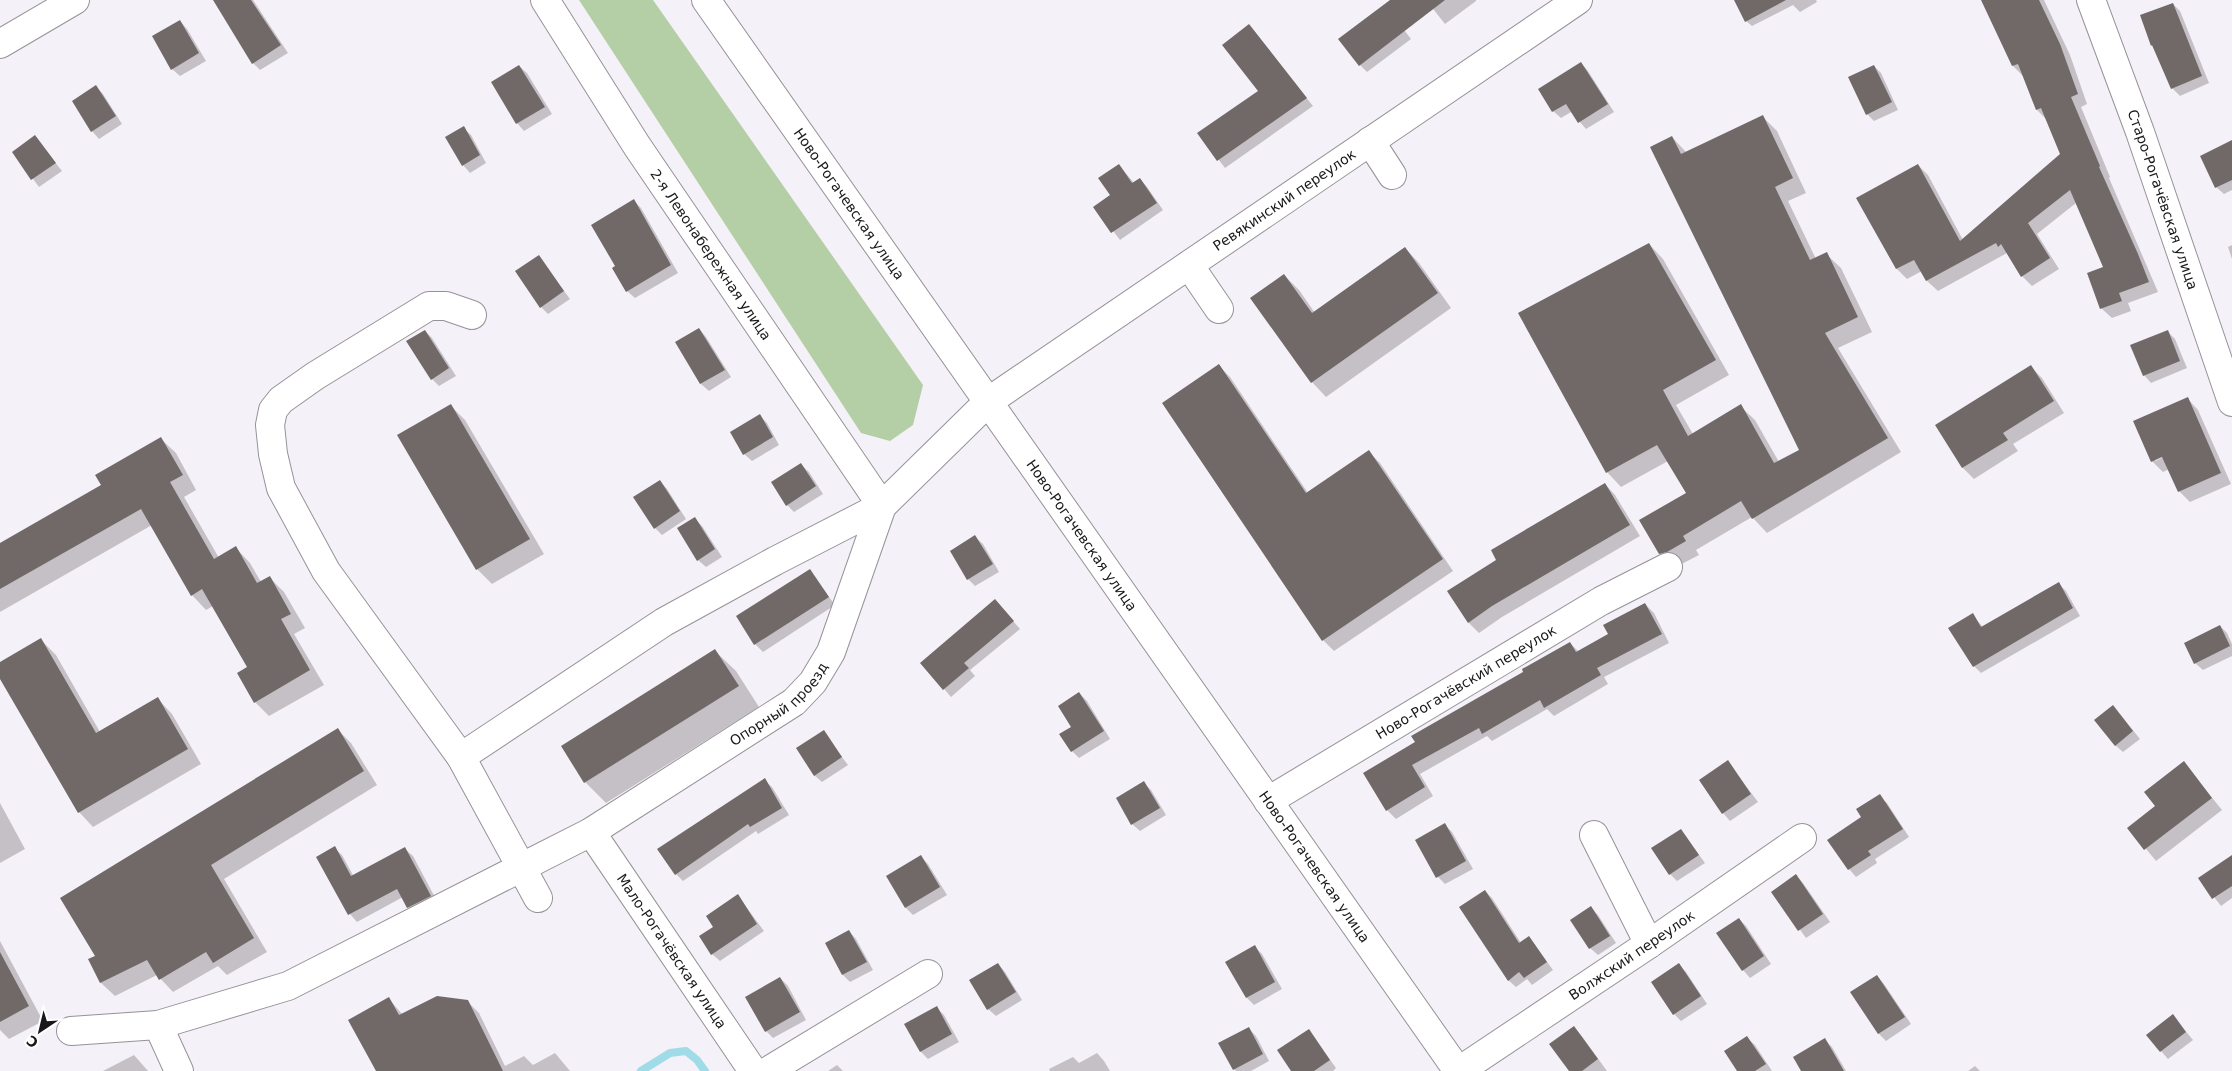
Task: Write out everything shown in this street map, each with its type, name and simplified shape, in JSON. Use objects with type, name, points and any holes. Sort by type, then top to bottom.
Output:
[{"type":"street","points":[[0,44],[76,0]]},
{"type":"street","name":"2-я Левонабережная улица","points":[[545,0],[638,146],[882,506]]},
{"type":"street","name":"Ново-Рогачевская улица","points":[[706,0],[1180,672],[1268,801],[1458,1071]]},
{"type":"street","name":"Ревякинский переулок","points":[[882,506],[989,401],[1578,0]]},
{"type":"street","name":"Старо-Рогачёвская улица","points":[[2091,0],[2140,132],[2232,402]]},
{"type":"street","points":[[1370,142],[1392,175]]},
{"type":"street","points":[[1189,265],[1220,308]]},
{"type":"street","points":[[472,315],[446,306],[429,306],[281,400],[272,410],[270,424],[273,454],[281,488],[326,571],[461,757],[538,898]]},
{"type":"street","points":[[461,757],[664,622],[775,561],[882,506]]},
{"type":"street","name":"Опорный проезд","points":[[71,1031],[158,1025],[288,986],[591,832],[794,702],[813,682],[831,652],[882,506]]},
{"type":"street","name":"Ново-Рогачёвский переулок","points":[[1268,801],[1601,601],[1668,567]]},
{"type":"street","name":"Мало-Рогачёвская улица","points":[[591,832],[753,1071]]},
{"type":"street","points":[[1594,834],[1649,944]]},
{"type":"street","name":"Волжский переулок","points":[[1458,1071],[1649,944],[1802,838]]},
{"type":"street","points":[[768,1071],[928,974]]},
{"type":"street","points":[[158,1025],[179,1071]]},
{"type":"green space","points":[[579,0],[653,0],[923,385],[913,425],[890,441],[861,433]]},
{"type":"building","points":[[213,0],[251,0],[281,45],[252,64]]},
{"type":"building","points":[[1390,0],[1445,0],[1359,66],[1338,39]]},
{"type":"building","points":[[1734,0],[1786,0],[1745,22]]},
{"type":"building","points":[[1981,0],[2039,0],[2060,44],[2078,94],[2071,97],[2149,282],[2119,293],[2122,301],[2100,309],[2087,273],[2103,267],[2070,190],[2028,223],[2050,258],[2021,277],[2001,244],[1998,247],[1996,243],[1926,281],[1914,260],[1896,269],[1856,198],[1918,164],[1960,241],[2060,154],[2041,108],[2036,110],[2018,64],[2012,66]]},
{"type":"building","points":[[2173,3],[2202,76],[2171,89],[2151,46],[2140,15]]},
{"type":"building","points":[[180,20],[199,53],[171,70],[152,36]]},
{"type":"building","points":[[1249,24],[1307,98],[1217,161],[1197,133],[1258,91],[1222,45]]},
{"type":"building","points":[[1581,62],[1608,104],[1578,123],[1566,104],[1552,112],[1538,89]]},
{"type":"building","points":[[519,65],[545,107],[516,124],[491,82]]},
{"type":"building","points":[[1874,65],[1892,102],[1866,115],[1848,77]]},
{"type":"building","points":[[96,85],[116,116],[91,132],[72,101]]},
{"type":"building","points":[[1763,115],[1793,178],[1775,187],[1810,260],[1827,252],[1858,317],[1825,333],[1888,438],[1752,519],[1741,501],[1683,536],[1686,541],[1667,552],[1659,554],[1639,520],[1686,493],[1657,445],[1606,473],[1518,313],[1649,243],[1716,360],[1663,390],[1688,436],[1741,404],[1774,463],[1799,450],[1650,147],[1672,136],[1681,154]]},
{"type":"building","points":[[464,126],[480,155],[462,166],[445,137]]},
{"type":"building","points":[[35,135],[56,163],[31,180],[12,152]]},
{"type":"building","points":[[2232,140],[2232,180],[2215,188],[2200,156]]},
{"type":"building","points":[[1119,164],[1132,183],[1140,178],[1157,203],[1111,233],[1093,207],[1110,195],[1098,178]]},
{"type":"building","points":[[634,199],[671,265],[626,292],[612,268],[615,266],[591,225]]},
{"type":"building","points":[[1405,247],[1438,293],[1311,383],[1250,298],[1284,274],[1312,313]]},
{"type":"building","points":[[539,255],[564,291],[540,308],[515,271]]},
{"type":"building","points":[[699,328],[725,370],[700,384],[675,342]]},
{"type":"building","points":[[425,330],[449,368],[431,380],[406,341]]},
{"type":"building","points":[[2168,330],[2180,361],[2143,376],[2130,345]]},
{"type":"building","points":[[1219,364],[1306,493],[1369,450],[1443,559],[1322,641],[1162,403]]},
{"type":"building","points":[[2031,365],[2054,401],[2003,433],[2008,440],[1962,468],[1935,425]]},
{"type":"building","points":[[2188,397],[2221,473],[2178,492],[2162,457],[2151,462],[2133,421]]},
{"type":"building","points":[[451,404],[530,539],[476,570],[397,435]]},
{"type":"building","points":[[760,414],[773,437],[743,455],[730,432]]},
{"type":"building","points":[[161,437],[183,475],[170,482],[214,559],[236,546],[257,583],[270,576],[291,614],[281,619],[310,670],[254,703],[237,673],[247,667],[202,589],[191,596],[141,509],[0,589],[0,543],[101,485],[95,475]]},
{"type":"building","points":[[801,463],[816,486],[786,506],[771,482]]},
{"type":"building","points":[[660,480],[680,511],[654,529],[633,497]]},
{"type":"building","points":[[1605,483],[1630,525],[1492,606],[1468,623],[1447,591],[1496,560],[1491,550]]},
{"type":"building","points":[[695,517],[715,549],[697,561],[677,528]]},
{"type":"building","points":[[975,535],[993,564],[967,580],[950,551]]},
{"type":"building","points":[[810,569],[829,597],[754,645],[736,616]]},
{"type":"building","points":[[2059,582],[2073,608],[1973,667],[1948,628],[1973,613],[1981,627]]},
{"type":"building","points":[[995,599],[1014,621],[964,663],[969,668],[943,690],[920,663]]},
{"type":"building","points":[[1645,603],[1662,634],[1597,668],[1601,675],[1544,708],[1540,700],[1482,734],[1479,728],[1412,765],[1425,787],[1386,811],[1363,773],[1415,742],[1411,736],[1523,672],[1522,669],[1570,642],[1576,652],[1608,634],[1603,625]]},
{"type":"building","points":[[2220,625],[2230,646],[2194,664],[2184,643]]},
{"type":"building","points":[[41,638],[96,733],[158,697],[188,749],[78,813],[0,679],[0,662]]},
{"type":"building","points":[[715,649],[739,686],[584,783],[561,746]]},
{"type":"building","points":[[1079,692],[1104,731],[1071,752],[1059,734],[1071,727],[1058,706]]},
{"type":"building","points":[[2113,705],[2133,731],[2115,746],[2094,720]]},
{"type":"building","points":[[338,728],[364,771],[211,865],[254,938],[213,963],[206,952],[159,980],[147,960],[100,983],[88,959],[95,956],[60,898]]},
{"type":"building","points":[[824,730],[842,757],[814,776],[796,748]]},
{"type":"building","points":[[1728,760],[1751,794],[1722,814],[1699,780]]},
{"type":"building","points":[[2184,761],[2212,798],[2144,850],[2127,828],[2155,806],[2144,792]]},
{"type":"building","points":[[765,778],[782,808],[750,827],[748,824],[675,875],[657,849]]},
{"type":"building","points":[[1144,781],[1160,808],[1131,825],[1116,798]]},
{"type":"building","points":[[1880,794],[1903,829],[1868,851],[1871,855],[1848,870],[1827,840],[1861,817],[1856,809]]},
{"type":"building","points":[[1445,823],[1466,861],[1436,878],[1415,840]]},
{"type":"building","points":[[1681,829],[1699,855],[1669,875],[1651,848]]},
{"type":"building","points":[[335,846],[351,876],[405,847],[431,896],[407,908],[397,889],[348,915],[316,857]]},
{"type":"building","points":[[921,855],[940,887],[905,908],[886,876]]},
{"type":"building","points":[[2232,855],[2232,886],[2212,899],[2198,878]]},
{"type":"building","points":[[1796,874],[1823,914],[1798,931],[1771,892]]},
{"type":"building","points":[[1485,890],[1519,943],[1529,936],[1547,962],[1524,978],[1519,972],[1508,981],[1459,907]]},
{"type":"building","points":[[738,894],[757,924],[711,955],[699,936],[713,927],[706,916]]},
{"type":"building","points":[[1591,906],[1610,936],[1589,949],[1570,920]]},
{"type":"building","points":[[1739,918],[1764,956],[1742,971],[1716,933]]},
{"type":"building","points":[[849,930],[867,962],[842,975],[825,943]]},
{"type":"building","points":[[1255,945],[1275,982],[1246,998],[1225,962]]},
{"type":"building","points":[[0,952],[29,1006],[0,1022]]},
{"type":"building","points":[[998,963],[1016,992],[987,1010],[969,980]]},
{"type":"building","points":[[1679,963],[1701,996],[1673,1015],[1651,982]]},
{"type":"building","points":[[1877,975],[1905,1017],[1878,1034],[1850,992]]},
{"type":"building","points":[[780,977],[800,1012],[765,1032],[745,997]]},
{"type":"building","points":[[437,996],[468,1000],[503,1071],[376,1071],[348,1020],[389,997],[399,1015]]},
{"type":"building","points":[[937,1006],[952,1034],[920,1052],[904,1024]]},
{"type":"building","points":[[2173,1014],[2186,1032],[2160,1052],[2146,1035]]},
{"type":"building","points":[[1574,1026],[1598,1059],[1582,1071],[1569,1071],[1549,1044]]},
{"type":"building","points":[[1249,1027],[1263,1054],[1233,1070],[1218,1043]]},
{"type":"building","points":[[1309,1029],[1330,1060],[1314,1071],[1291,1071],[1277,1050]]},
{"type":"building","points":[[1747,1036],[1766,1064],[1755,1071],[1737,1071],[1724,1051]]},
{"type":"building","points":[[1825,1038],[1844,1071],[1801,1071],[1793,1057]]},
{"type":"waterway","points":[[641,1071],[670,1053],[686,1051],[697,1060],[705,1071]]}]
